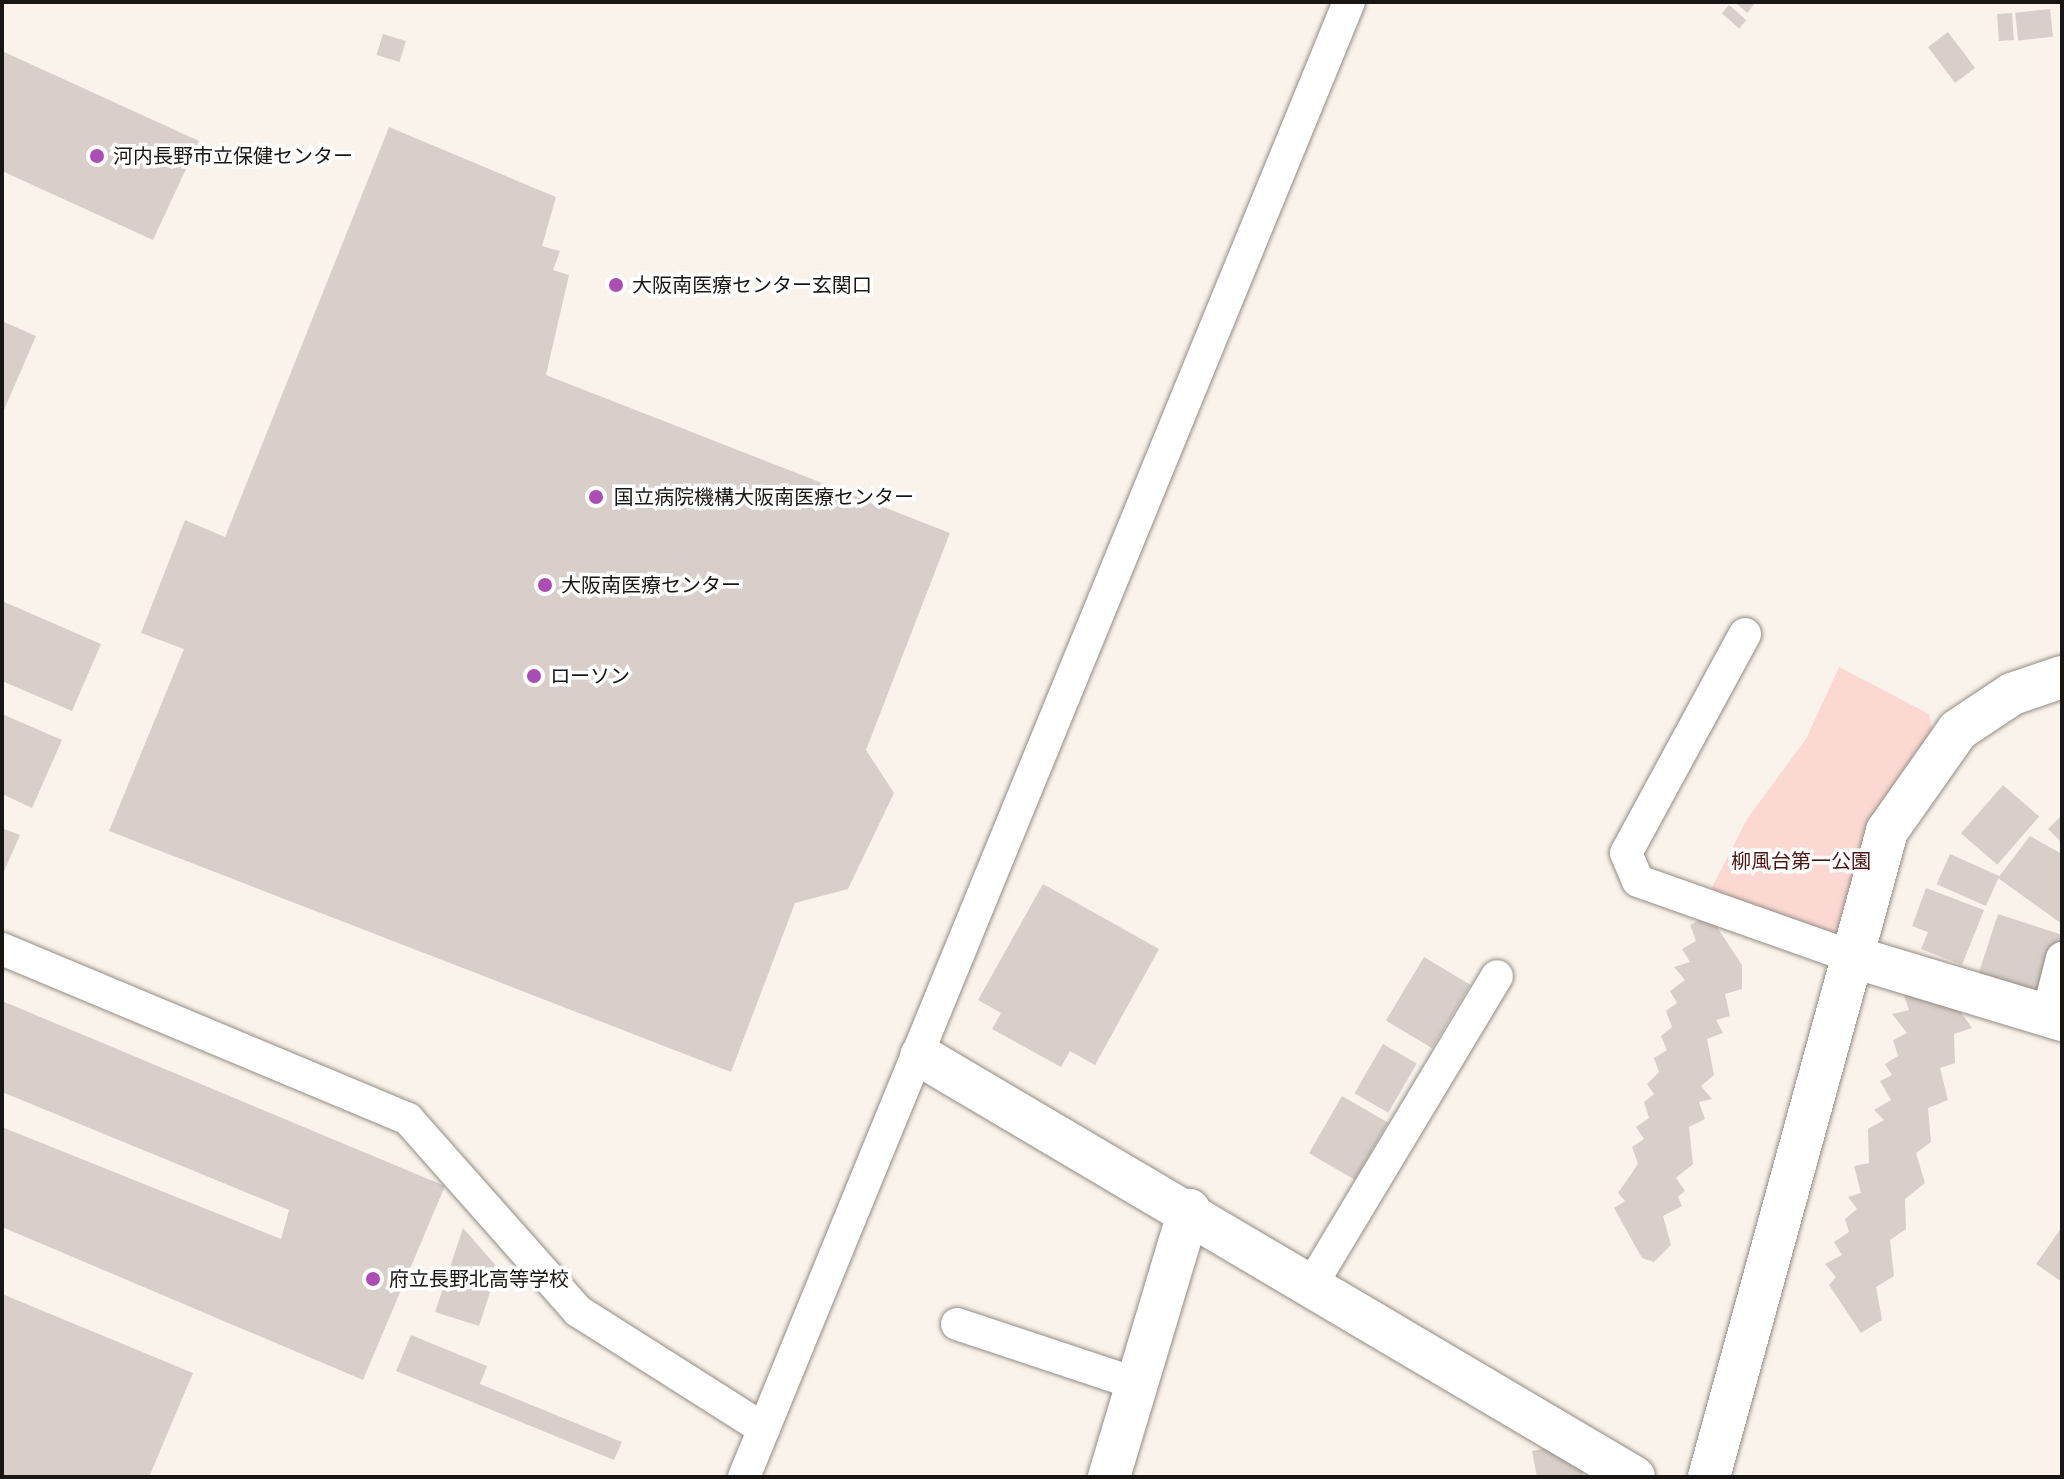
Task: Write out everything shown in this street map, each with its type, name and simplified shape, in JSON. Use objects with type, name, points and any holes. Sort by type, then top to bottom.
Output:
[{"type":"street","points":[[744,1477],[921,1056],[1349,2]]},
{"type":"street","points":[[1745,634],[1626,853],[1638,881],[1850,956],[2054,1018],[2062,958]]},
{"type":"street","points":[[1709,1477],[1850,956],[1887,831],[1923,772],[1958,730],[2012,694],[2062,677]]},
{"type":"street","points":[[2,949],[408,1119],[578,1311],[764,1429]]},
{"type":"street","points":[[1312,1284],[1497,976]]},
{"type":"street","points":[[921,1056],[1189,1210],[1634,1477]]},
{"type":"street","points":[[1109,1477],[1189,1210]]},
{"type":"street","points":[[957,1324],[1137,1384]]},
{"type":"green space","name":"柳風台第一公園","points":[[1839,667],[1929,714],[1936,744],[1846,951],[1705,901],[1747,819],[1806,739]]},
{"type":"building","points":[[1735,2],[1756,2],[1747,13]]},
{"type":"building","points":[[1729,5],[1746,20],[1739,28],[1722,13]]},
{"type":"building","points":[[2050,9],[2053,37],[2018,41],[2015,13]]},
{"type":"building","points":[[2012,13],[2014,40],[1999,41],[1997,14]]},
{"type":"building","points":[[1948,32],[1975,68],[1955,83],[1928,47]]},
{"type":"building","points":[[383,34],[406,41],[400,62],[377,55]]},
{"type":"building","name":"河内長野市立保健センター","points":[[2,51],[199,141],[153,240],[2,171]]},
{"type":"building","name":"大阪南医療センター","points":[[389,127],[556,197],[542,246],[560,251],[553,270],[569,275],[546,375],[950,533],[866,750],[894,793],[848,889],[795,903],[731,1072],[109,831],[184,649],[141,633],[185,520],[225,537]]},
{"type":"building","points":[[2,321],[36,336],[4,410],[2,409]]},
{"type":"building","points":[[2,601],[101,644],[72,711],[2,681]]},
{"type":"building","points":[[2,714],[62,740],[32,808],[2,794]]},
{"type":"building","points":[[2003,785],[2039,816],[1997,865],[1961,833]]},
{"type":"building","points":[[2062,815],[2062,843],[2048,829]]},
{"type":"building","points":[[2,828],[20,835],[2,876]]},
{"type":"building","points":[[2030,836],[2062,854],[2062,924],[1998,878]]},
{"type":"building","points":[[1950,854],[1999,876],[1986,906],[1937,884]]},
{"type":"building","points":[[1043,884],[1159,949],[1095,1065],[1070,1051],[1061,1067],[992,1029],[1001,1013],[978,1000]]},
{"type":"building","points":[[1926,888],[1984,910],[1962,965],[1921,949],[1928,932],[1912,926]]},
{"type":"building","points":[[1998,914],[2062,935],[2042,997],[1978,976]]},
{"type":"building","points":[[1709,915],[1742,965],[1742,989],[1725,994],[1730,1016],[1716,1020],[1723,1033],[1707,1039],[1714,1075],[1701,1086],[1712,1099],[1699,1102],[1705,1119],[1689,1127],[1693,1164],[1676,1178],[1685,1191],[1678,1197],[1682,1206],[1663,1216],[1671,1245],[1654,1262],[1642,1258],[1614,1208],[1625,1201],[1618,1193],[1638,1164],[1632,1147],[1644,1139],[1636,1127],[1649,1118],[1644,1102],[1654,1094],[1647,1084],[1659,1072],[1654,1058],[1667,1050],[1661,1036],[1672,1027],[1666,1011],[1677,1003],[1670,991],[1685,980],[1674,967],[1690,962],[1682,949],[1696,941],[1690,925]]},
{"type":"building","points":[[1424,957],[1470,985],[1432,1048],[1386,1020]]},
{"type":"building","points":[[1919,985],[1936,1005],[1950,997],[1972,1028],[1954,1034],[1955,1063],[1940,1068],[1948,1100],[1928,1108],[1931,1142],[1916,1153],[1925,1183],[1905,1199],[1906,1229],[1890,1240],[1894,1276],[1876,1287],[1882,1320],[1861,1333],[1829,1285],[1836,1277],[1825,1264],[1842,1255],[1834,1242],[1849,1232],[1845,1219],[1857,1209],[1848,1197],[1861,1193],[1854,1166],[1869,1163],[1868,1129],[1884,1120],[1874,1110],[1891,1100],[1880,1081],[1892,1075],[1885,1064],[1898,1056],[1893,1040],[1907,1033],[1892,1014],[1909,1010],[1903,993]]},
{"type":"building","points":[[2,1001],[445,1186],[363,1380],[2,1227],[2,1127],[281,1239],[289,1210],[2,1092]]},
{"type":"building","points":[[1383,1044],[1417,1064],[1388,1113],[1354,1093]]},
{"type":"building","points":[[1342,1096],[1388,1122],[1355,1180],[1309,1153]]},
{"type":"building","points":[[2062,1227],[2062,1282],[2036,1264]]},
{"type":"building","points":[[463,1228],[498,1268],[479,1326],[435,1312]]},
{"type":"building","points":[[2,1294],[193,1373],[149,1477],[2,1477]]},
{"type":"building","points":[[411,1335],[487,1366],[480,1384],[622,1442],[614,1460],[396,1371]]},
{"type":"building","points":[[1558,1446],[1584,1468],[1582,1477],[1537,1477],[1532,1451]]},
{"type":"place","name":"河内長野市立保健センター","points":[[97,156]]},
{"type":"place","name":"大阪南医療センター玄関口","points":[[616,285]]},
{"type":"place","name":"国立病院機構大阪南医療センター","points":[[596,497]]},
{"type":"place","name":"大阪南医療センター","points":[[545,585]]},
{"type":"place","name":"ローソン","points":[[534,676]]},
{"type":"place","name":"府立長野北高等学校","points":[[373,1279]]}]
